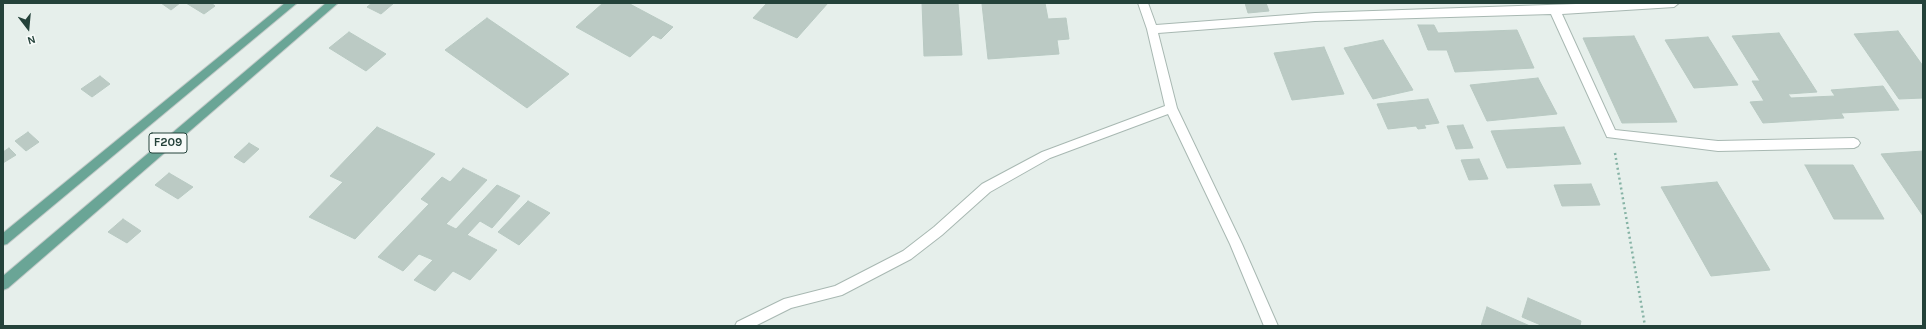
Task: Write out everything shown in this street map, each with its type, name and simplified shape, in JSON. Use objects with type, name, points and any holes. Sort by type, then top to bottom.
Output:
[{"type":"main road","name":"F209","points":[[3,240],[292,3]]},
{"type":"main road","name":"F209","points":[[3,284],[334,3]]},
{"type":"street","points":[[1143,3],[1152,29],[1171,108],[1236,244],[1271,326]]},
{"type":"street","points":[[1152,29],[1315,17],[1556,10],[1674,3]]},
{"type":"street","points":[[1556,10],[1611,134],[1718,146],[1854,143]]},
{"type":"street","points":[[742,326],[789,303],[837,291],[907,255],[938,231],[986,188],[1046,155],[1171,108]]},
{"type":"path","points":[[1611,134],[1645,326]]},
{"type":"building","points":[[161,3],[180,3],[171,10]]},
{"type":"building","points":[[186,3],[211,3],[215,6],[204,14]]},
{"type":"building","points":[[372,3],[394,3],[381,14],[367,7]]},
{"type":"building","points":[[603,3],[628,3],[673,27],[661,39],[653,35],[630,57],[576,27]]},
{"type":"building","points":[[767,3],[828,3],[797,38],[753,18]]},
{"type":"building","points":[[922,3],[958,3],[962,55],[924,56]]},
{"type":"building","points":[[1045,3],[1048,19],[1066,18],[1069,39],[1057,40],[1059,54],[988,59],[982,4]]},
{"type":"building","points":[[1245,3],[1266,3],[1269,11],[1248,13]]},
{"type":"building","points":[[487,18],[569,74],[527,108],[445,50]]},
{"type":"building","points":[[1418,25],[1434,25],[1438,33],[1517,30],[1534,68],[1455,72],[1447,50],[1428,50]]},
{"type":"building","points":[[1898,31],[1923,66],[1923,98],[1899,99],[1854,34]]},
{"type":"building","points":[[349,32],[386,54],[366,71],[329,48]]},
{"type":"building","points":[[1779,33],[1817,92],[1788,94],[1791,98],[1835,96],[1831,90],[1883,86],[1899,110],[1841,113],[1844,118],[1763,123],[1750,102],[1764,101],[1752,81],[1760,81],[1732,36]]},
{"type":"building","points":[[1634,36],[1677,122],[1622,123],[1583,38]]},
{"type":"building","points":[[1708,37],[1738,85],[1694,88],[1665,40]]},
{"type":"building","points":[[1383,40],[1413,90],[1373,99],[1344,48]]},
{"type":"building","points":[[1324,47],[1344,94],[1292,100],[1274,53]]},
{"type":"building","points":[[100,76],[110,84],[92,97],[81,89]]},
{"type":"building","points":[[1538,78],[1557,114],[1487,121],[1470,85]]},
{"type":"building","points":[[1428,99],[1439,123],[1424,125],[1426,128],[1418,129],[1416,126],[1388,129],[1377,104]]},
{"type":"building","points":[[1463,125],[1473,148],[1456,149],[1447,126]]},
{"type":"building","points":[[377,127],[435,154],[355,239],[309,217],[343,182],[330,176]]},
{"type":"building","points":[[1564,127],[1581,164],[1507,168],[1491,131]]},
{"type":"building","points":[[28,132],[39,142],[26,151],[15,141]]},
{"type":"building","points":[[249,143],[259,149],[244,163],[234,157]]},
{"type":"building","points":[[9,148],[16,155],[3,163],[3,152]]},
{"type":"building","points":[[1923,151],[1923,216],[1881,154]]},
{"type":"building","points":[[1479,159],[1488,179],[1469,180],[1461,160]]},
{"type":"building","points":[[1805,165],[1853,165],[1884,219],[1834,219]]},
{"type":"building","points":[[463,168],[487,180],[446,224],[456,229],[497,185],[520,196],[492,228],[480,221],[467,235],[497,250],[470,280],[453,271],[435,291],[414,280],[433,260],[419,254],[403,271],[378,257],[429,204],[421,199],[442,177],[450,182]]},
{"type":"building","points":[[169,173],[193,187],[178,199],[155,185]]},
{"type":"building","points":[[1717,182],[1770,270],[1711,276],[1661,187]]},
{"type":"building","points":[[1591,184],[1600,205],[1562,206],[1554,185]]},
{"type":"building","points":[[528,201],[550,213],[519,245],[498,232]]},
{"type":"building","points":[[123,219],[141,231],[127,243],[108,232]]},
{"type":"building","points":[[1528,298],[1581,321],[1580,326],[1543,326],[1522,317]]},
{"type":"building","points":[[1487,307],[1530,326],[1481,326]]}]
